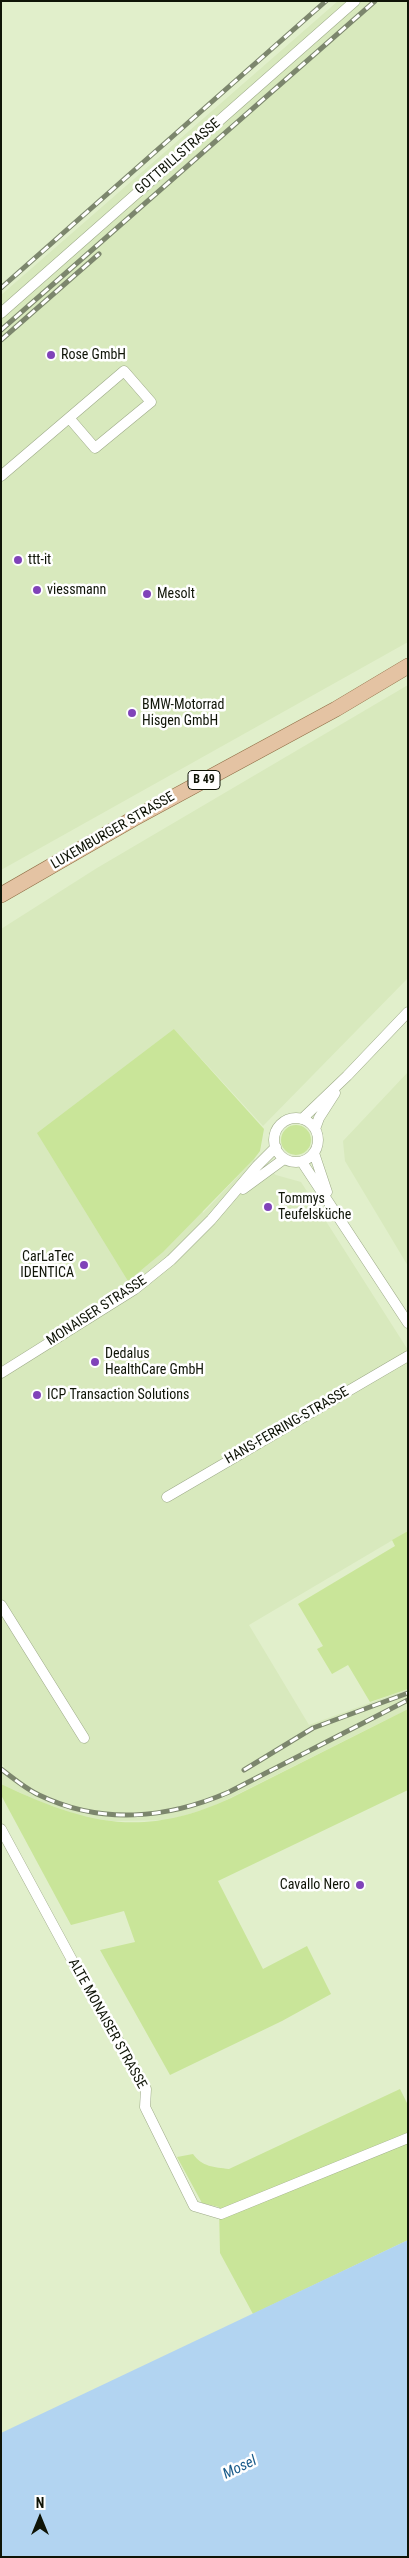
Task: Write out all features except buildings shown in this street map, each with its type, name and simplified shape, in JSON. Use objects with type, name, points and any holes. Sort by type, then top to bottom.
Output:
[{"type":"main road","name":"LUXEMBURGER STRASSE","points":[[1,895],[133,819],[336,709],[408,666]]},
{"type":"street","name":"GOTTBILLSTRASSE","points":[[1,313],[355,1]]},
{"type":"street","points":[[1,476],[70,419],[124,370],[151,402],[95,448],[70,419]]},
{"type":"street","points":[[302,1119],[347,1076],[408,1012]]},
{"type":"street","points":[[315,1129],[327,1105],[347,1076]]},
{"type":"street","points":[[314,1153],[302,1162],[284,1159],[276,1148],[274,1137],[278,1127],[293,1118],[302,1119],[315,1129],[318,1139],[314,1153],[330,1202]]},
{"type":"street","name":"MONAISER STRASSE","points":[[1,1373],[135,1289],[171,1260],[211,1220],[276,1148]]},
{"type":"street","name":"MONAISER STRASSE","points":[[230,1198],[284,1159]]},
{"type":"street","points":[[302,1162],[408,1323]]},
{"type":"street","name":"HANS-FERRING-STRASSE","points":[[166,1497],[408,1356]]},
{"type":"street","points":[[1,1606],[84,1738]]},
{"type":"street","name":"ALTE MONAISER STRASSE","points":[[1,1829],[72,1960],[146,2089],[145,2107],[194,2206],[222,2214],[408,2138]]},
{"type":"shaded area","points":[[338,1],[408,1],[408,642],[1,870],[1,295]]},
{"type":"shaded area","points":[[408,685],[408,978],[263,1126],[174,1029],[203,1213],[254,1159],[276,1175],[301,1182],[408,1350],[408,1531],[249,1625],[309,1725],[408,1689],[408,1709],[210,1808],[169,1820],[113,1821],[89,1819],[38,1801],[1,1784],[1,1771],[4,1766],[1,1764],[1,929],[97,868]]},
{"type":"shaded area","points":[[408,1072],[408,1266],[345,1161],[343,1141]]},
{"type":"green space","points":[[174,1029],[264,1129],[260,1151],[163,1252],[128,1281],[37,1133]]},
{"type":"green space","points":[[296,1125],[307,1129],[311,1140],[307,1151],[296,1155],[285,1151],[281,1140],[285,1129]]},
{"type":"green space","points":[[408,1531],[408,1689],[370,1702],[348,1665],[332,1674],[317,1649],[323,1646],[298,1604],[395,1546],[392,1540]]},
{"type":"green space","points":[[408,1709],[408,1790],[218,1881],[263,1969],[307,1946],[331,1994],[282,2021],[170,2075],[100,1950],[135,1942],[124,1911],[71,1925],[1,1795],[1,1784],[60,1809],[88,1817],[114,1821],[142,1822],[169,1819],[199,1811],[231,1798]]},
{"type":"green space","points":[[400,2089],[408,2105],[408,2240],[253,2314],[220,2253],[219,2207],[202,2203],[177,2157],[193,2154],[204,2164],[229,2169]]},
{"type":"water","name":"Mosel","points":[[408,2240],[408,2557],[1,2557],[1,2433]]},
{"type":"railway","points":[[1,288],[326,1]]},
{"type":"railway","points":[[1,330],[375,1]]},
{"type":"railway","points":[[1,340],[99,254]]},
{"type":"railway","points":[[244,1770],[313,1728],[408,1693]]},
{"type":"railway","points":[[1,1769],[34,1793],[62,1805],[110,1814],[158,1813],[206,1801],[229,1792],[408,1700]]},
{"type":"place","name":"Rose GmbH","points":[[51,355]]},
{"type":"place","name":"ttt-it","points":[[18,560]]},
{"type":"place","name":"viessmann","points":[[37,590]]},
{"type":"place","name":"Mesolt","points":[[147,594]]},
{"type":"place","name":"BMW-Motorrad Hisgen GmbH","points":[[132,713]]},
{"type":"place","name":"Tommys Teufelsküche","points":[[268,1207]]},
{"type":"place","name":"CarLaTec IDENTICA","points":[[84,1265]]},
{"type":"place","name":"Dedalus HealthCare GmbH","points":[[95,1362]]},
{"type":"place","name":"ICP Transaction Solutions","points":[[37,1395]]},
{"type":"place","name":"Cavallo Nero","points":[[360,1885]]}]
